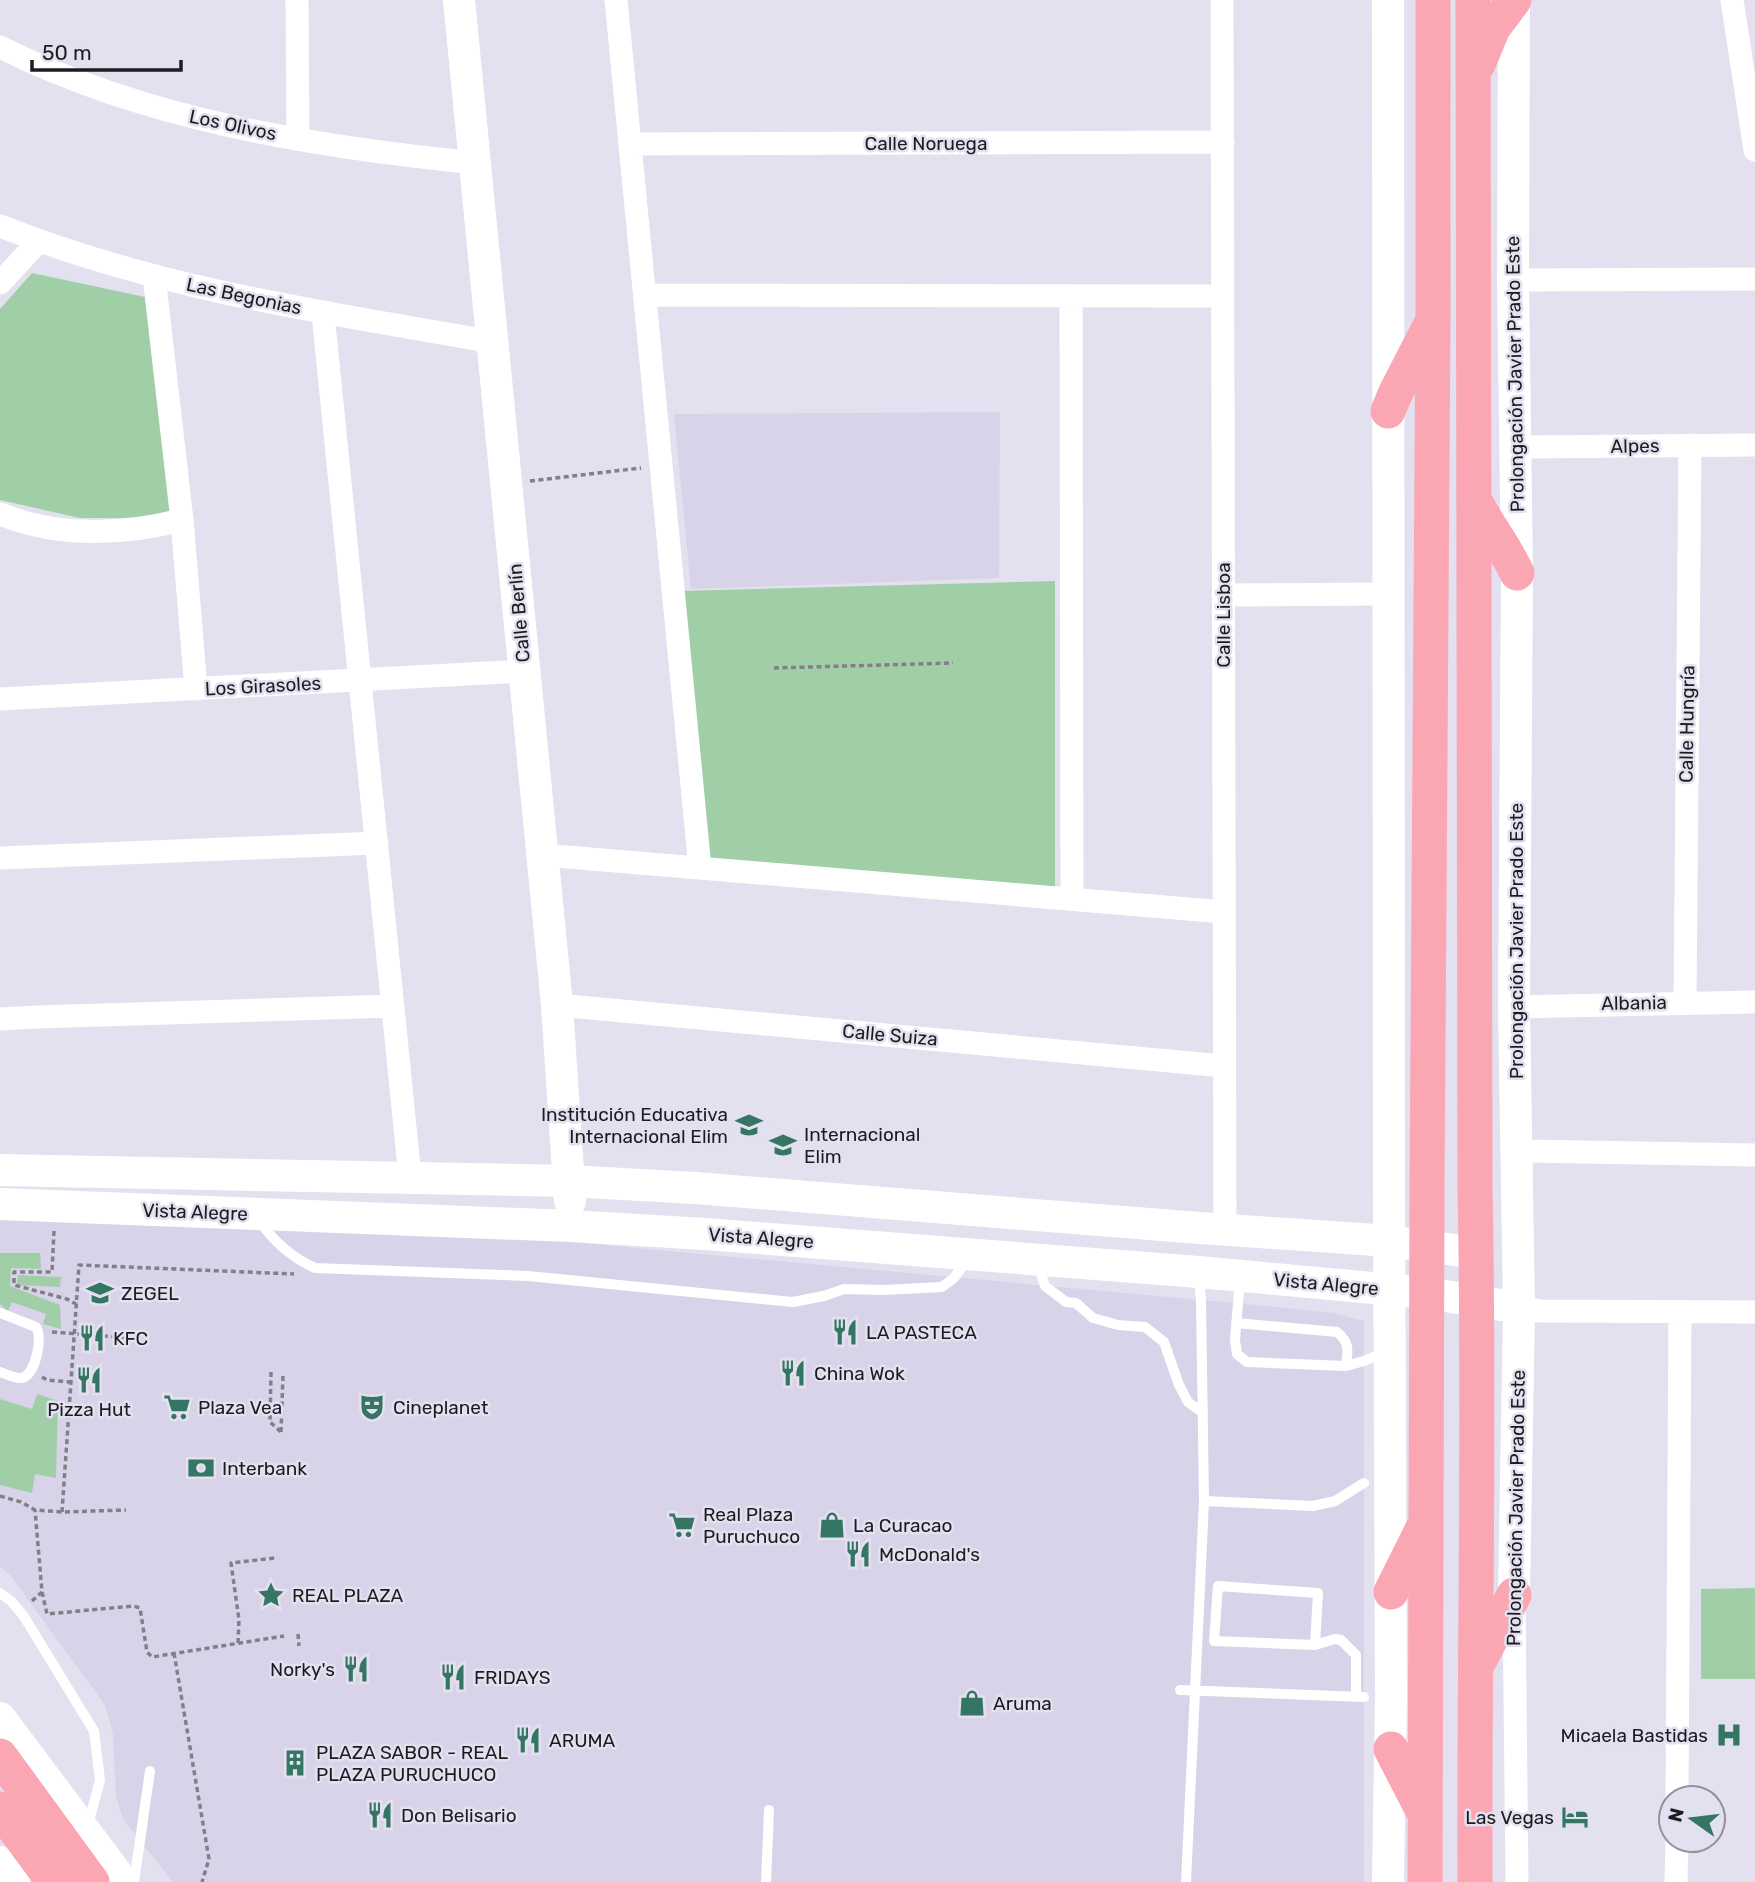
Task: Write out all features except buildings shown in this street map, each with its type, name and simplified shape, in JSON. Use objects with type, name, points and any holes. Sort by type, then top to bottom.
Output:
[{"type":"main road","points":[[1425,1882],[1433,0]]},
{"type":"main road","name":"Prolongación Javier Prado Este","points":[[1473,0],[1477,1405],[1475,1882]]},
{"type":"main road","points":[[1472,77],[1489,36],[1514,0]]},
{"type":"main road","points":[[1388,411],[1433,320]]},
{"type":"main road","points":[[1474,499],[1480,513],[1510,556],[1517,573]]},
{"type":"main road","points":[[1427,1375],[1431,1370],[1443,1365],[1456,1368],[1468,1384],[1477,1405]]},
{"type":"main road","points":[[1391,1592],[1426,1521]]},
{"type":"main road","points":[[1474,1669],[1514,1595]]},
{"type":"main road","points":[[1391,1749],[1426,1815]]},
{"type":"main road","points":[[0,1756],[76,1863]]},
{"type":"main road","points":[[0,1808],[76,1863],[112,1882]]},
{"type":"street","points":[[297,0],[298,139]]},
{"type":"street","name":"Calle Berlín","points":[[459,0],[557,1005],[571,1226]]},
{"type":"street","points":[[616,0],[700,868]]},
{"type":"street","name":"Calle Lisboa","points":[[1212,1229],[1224,1066],[1222,0]]},
{"type":"street","points":[[1388,0],[1391,1592],[1388,1882]]},
{"type":"street","name":"Prolongación Javier Prado Este","points":[[1514,0],[1513,279],[1517,573],[1514,1007],[1519,1308],[1514,1595],[1517,1882]]},
{"type":"street","points":[[1732,0],[1746,35],[1755,150]]},
{"type":"street","name":"Los Olivos","points":[[0,47],[28,61],[111,93],[220,124],[298,139],[476,163]]},
{"type":"street","name":"Calle Noruega","points":[[630,144],[1223,142]]},
{"type":"street","name":"Las Begonias","points":[[0,226],[102,262],[154,276],[323,314],[494,342]]},
{"type":"street","points":[[0,284],[39,241]]},
{"type":"street","points":[[154,276],[182,520],[196,690]]},
{"type":"street","points":[[1513,279],[1755,279]]},
{"type":"street","points":[[645,295],[1223,296]]},
{"type":"street","points":[[1071,296],[1072,900]]},
{"type":"street","points":[[323,314],[410,1177]]},
{"type":"street","name":"Calle Hungría","points":[[1685,1003],[1690,445]]},
{"type":"street","name":"Alpes","points":[[1515,447],[1755,445]]},
{"type":"street","points":[[0,514],[31,524],[82,532],[132,530],[182,520]]},
{"type":"street","points":[[1223,595],[1389,594]]},
{"type":"street","name":"Los Girasoles","points":[[0,699],[525,671]]},
{"type":"street","points":[[0,689],[51,696]]},
{"type":"street","points":[[0,858],[377,843]]},
{"type":"street","points":[[543,855],[1224,912]]},
{"type":"street","name":"Albania","points":[[1514,1007],[1755,1002]]},
{"type":"street","name":"Calle Suiza","points":[[557,1005],[1224,1066]]},
{"type":"street","points":[[0,1019],[392,1006]]},
{"type":"street","points":[[1517,1151],[1755,1155]]},
{"type":"street","name":"Vista Alegre","points":[[0,1170],[569,1181],[695,1188],[1389,1241],[1476,1253]]},
{"type":"street","points":[[695,1188],[684,1204],[684,1214],[695,1231],[705,1234]]},
{"type":"street","name":"Vista Alegre","points":[[0,1204],[571,1226],[705,1234],[1199,1272],[1427,1293],[1519,1308]]},
{"type":"street","points":[[1199,1272],[1212,1229]]},
{"type":"street","points":[[1274,1279],[1286,1274],[1294,1256],[1291,1243],[1280,1234]]},
{"type":"street","points":[[1519,1308],[1541,1311],[1755,1312]]},
{"type":"street","points":[[1677,1784],[1680,1312]]},
{"type":"street","points":[[0,1718],[76,1863],[123,1882]]},
{"type":"street","points":[[1676,1882],[1677,1854]]},
{"type":"street","points":[[0,1862],[15,1882]]},
{"type":"lane","points":[[255,1214],[279,1245],[296,1259],[315,1268],[528,1276],[793,1301],[824,1296],[844,1289],[942,1287],[954,1278],[971,1255]]},
{"type":"lane","points":[[1036,1259],[1045,1286],[1066,1302],[1076,1303],[1093,1318],[1118,1325],[1145,1327],[1164,1342],[1188,1402],[1203,1413]]},
{"type":"lane","points":[[1186,1882],[1204,1501],[1199,1272]]},
{"type":"lane","points":[[1240,1276],[1235,1339],[1237,1354],[1247,1362],[1346,1366],[1390,1350]]},
{"type":"lane","points":[[0,1312],[36,1327],[39,1331],[30,1372],[19,1378],[0,1372]]},
{"type":"lane","points":[[1236,1323],[1337,1332],[1345,1339],[1348,1349],[1346,1366]]},
{"type":"lane","points":[[1204,1501],[1312,1506],[1335,1501],[1364,1483]]},
{"type":"lane","points":[[1180,1690],[1360,1697],[1356,1655],[1341,1640],[1335,1639],[1315,1645],[1214,1641],[1218,1586],[1318,1593],[1315,1645]]},
{"type":"lane","points":[[0,1593],[23,1615],[94,1731],[100,1780],[95,1806],[76,1863]]},
{"type":"lane","points":[[134,1882],[150,1770]]},
{"type":"lane","points":[[766,1882],[769,1810]]},
{"type":"path","points":[[507,484],[661,465]]},
{"type":"path","points":[[775,668],[953,663]]},
{"type":"path","points":[[55,1222],[52,1272],[14,1272],[14,1285],[67,1299],[76,1304]]},
{"type":"path","points":[[62,1512],[79,1265],[301,1275],[315,1268]]},
{"type":"path","points":[[39,1331],[133,1338]]},
{"type":"path","points":[[30,1372],[47,1380],[71,1382]]},
{"type":"path","points":[[271,1372],[270,1422],[281,1432],[283,1375]]},
{"type":"path","points":[[0,1496],[21,1502],[35,1510],[126,1510]]},
{"type":"path","points":[[35,1510],[42,1592],[47,1614],[133,1606],[140,1608],[147,1652],[152,1657],[284,1636]]},
{"type":"path","points":[[238,1643],[239,1620],[232,1563],[275,1558]]},
{"type":"path","points":[[23,1615],[30,1602],[42,1592]]},
{"type":"path","points":[[298,1634],[299,1646]]},
{"type":"path","points":[[174,1653],[209,1859],[202,1882]]},
{"type":"shaded area","points":[[1000,412],[999,578],[691,589],[674,414]]},
{"type":"shaded area","name":"Real Plaza Puruchuco","points":[[0,1220],[516,1237],[1267,1306],[1333,1313],[1364,1321],[1364,1882],[173,1882],[123,1819],[116,1796],[113,1734],[105,1705],[10,1575],[0,1566]]},
{"type":"green space","points":[[32,273],[145,297],[171,518],[80,518],[0,500],[0,309]]},
{"type":"green space","points":[[1055,581],[1055,887],[708,859],[681,591]]},
{"type":"green space","points":[[0,1253],[40,1253],[41,1269],[11,1268],[10,1286],[60,1305],[61,1329],[43,1324],[46,1314],[12,1302],[8,1311],[0,1304]]},
{"type":"green space","points":[[18,1275],[61,1277],[60,1287],[17,1285]]},
{"type":"green space","points":[[37,1394],[58,1401],[56,1478],[35,1474],[32,1493],[0,1485],[0,1399],[32,1409]]},
{"type":"green space","points":[[1755,1588],[1755,1679],[1701,1679],[1701,1589]]},
{"type":"place","name":"Institución Educativa Internacional Elim","points":[[749,1125]]},
{"type":"place","name":"Internacional Elim","points":[[783,1145]]},
{"type":"place","name":"ZEGEL","points":[[100,1293]]},
{"type":"place","name":"LA PASTECA","points":[[845,1332]]},
{"type":"place","name":"KFC","points":[[92,1338]]},
{"type":"place","name":"China Wok","points":[[793,1373]]},
{"type":"place","name":"Pizza Hut","points":[[89,1380]]},
{"type":"place","name":"Plaza Vea","points":[[177,1407]]},
{"type":"place","name":"Cineplanet","points":[[372,1407]]},
{"type":"place","name":"Interbank","points":[[201,1468]]},
{"type":"place","name":"Real Plaza Puruchuco","points":[[682,1525]]},
{"type":"place","name":"La Curacao","points":[[832,1525]]},
{"type":"place","name":"McDonald's","points":[[858,1554]]},
{"type":"place","name":"REAL PLAZA","points":[[271,1595]]},
{"type":"place","name":"Norky's","points":[[356,1669]]},
{"type":"place","name":"FRIDAYS","points":[[453,1677]]},
{"type":"place","name":"Aruma","points":[[972,1703]]},
{"type":"place","name":"Micaela Bastidas","points":[[1729,1735]]},
{"type":"place","name":"ARUMA","points":[[528,1740]]},
{"type":"place","name":"PLAZA SABOR - REAL PLAZA PURUCHUCO","points":[[295,1763]]},
{"type":"place","name":"Don Belisario","points":[[380,1815]]},
{"type":"place","name":"Las Vegas","points":[[1575,1817]]}]
